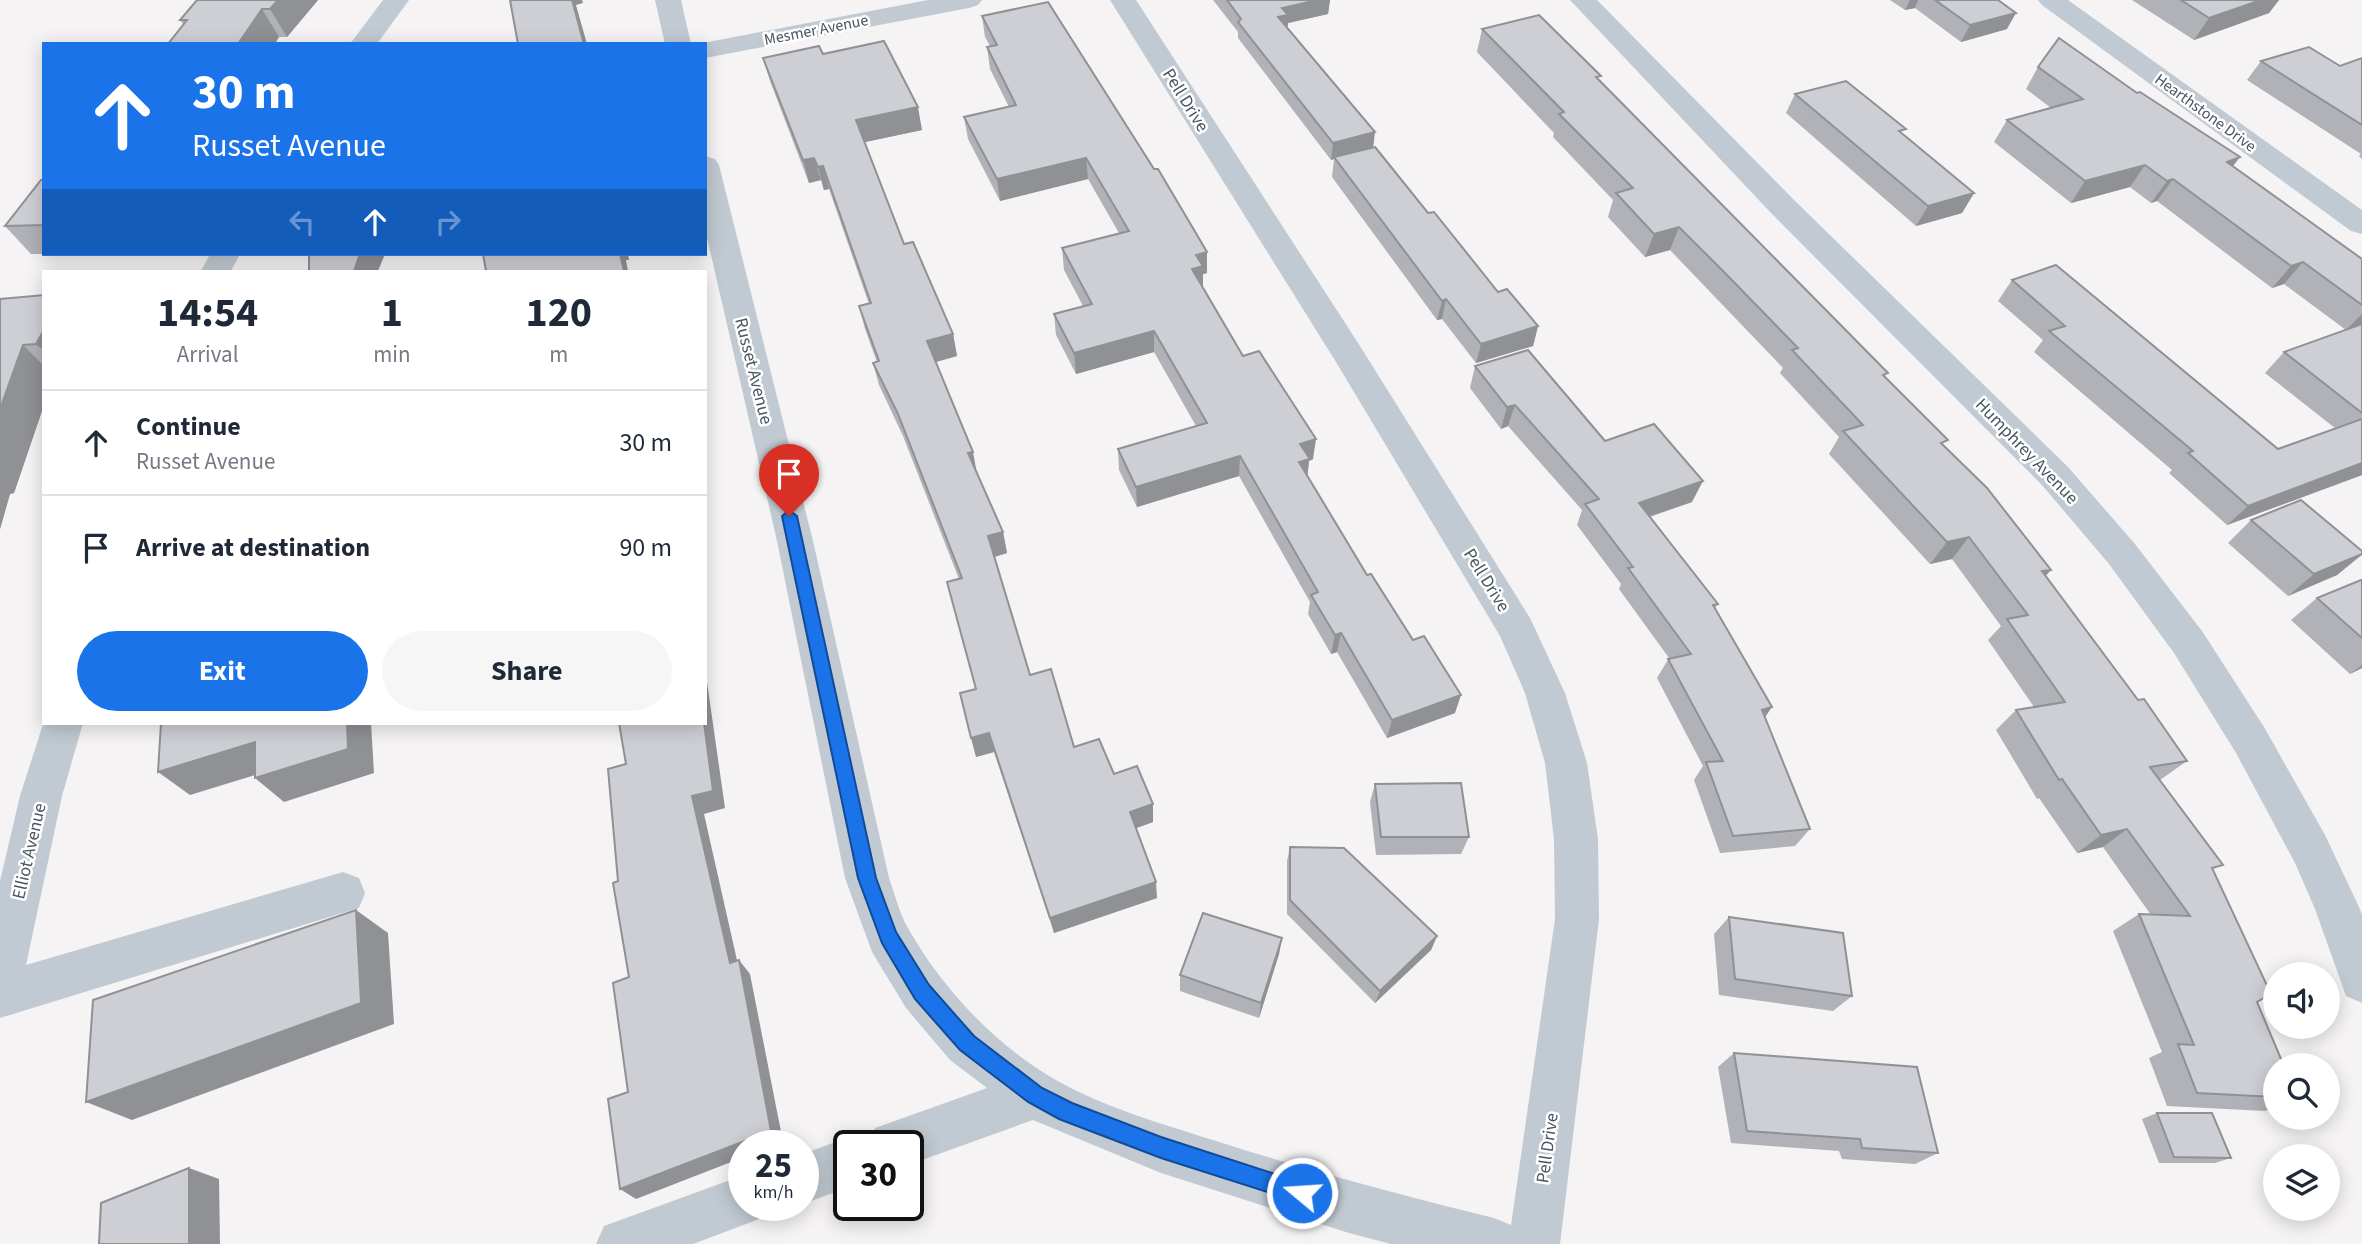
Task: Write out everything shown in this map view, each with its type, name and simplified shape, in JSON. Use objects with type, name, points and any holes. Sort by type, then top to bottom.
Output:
[{"type":"street","points":[[364,42],[396,0]]},
{"type":"street","points":[[668,0],[678,42]]},
{"type":"street","name":"Mesmer Avenue","points":[[707,50],[969,0]]},
{"type":"street","name":"Pell Drive","points":[[1123,0],[1348,354],[1516,629],[1545,693],[1566,763],[1576,839],[1577,919],[1534,1244]]},
{"type":"street","name":"Humphrey Avenue","points":[[1583,0],[1783,206],[2055,476],[2122,554],[2188,642],[2250,740],[2310,849],[2337,907],[2362,980]]},
{"type":"street","name":"Hearthstone Drive","points":[[2051,0],[2362,224]]},
{"type":"street","name":"Russet Avenue","points":[[707,173],[796,541],[867,878],[888,937],[922,992],[967,1043],[1035,1095],[1066,1111],[1161,1147],[1349,1208],[1494,1244]]},
{"type":"street","name":"Elliot Avenue","points":[[0,980],[41,796],[62,725]]},
{"type":"street","points":[[0,995],[344,893]]},
{"type":"street","points":[[924,1135],[1035,1095]]},
{"type":"street","points":[[622,1244],[728,1206]]},
{"type":"building","points":[[197,0],[278,0],[270,9],[262,9],[239,42],[170,42],[187,20],[180,20]]},
{"type":"building","points":[[510,0],[572,0],[583,42],[518,42]]},
{"type":"building","points":[[1227,0],[1318,0],[1282,8],[1288,15],[1278,17],[1375,132],[1333,143],[1238,22],[1241,19]]},
{"type":"building","points":[[1935,0],[1998,0],[2016,13],[1970,25]]},
{"type":"building","points":[[2181,0],[2261,0],[2209,18]]},
{"type":"building","points":[[1048,2],[1154,169],[1158,169],[1207,252],[1196,255],[1203,266],[1192,269],[1243,356],[1259,351],[1316,439],[1300,444],[1310,459],[1299,462],[1367,575],[1371,574],[1413,640],[1424,636],[1461,695],[1392,720],[1341,633],[1335,635],[1311,595],[1318,592],[1240,456],[1136,487],[1118,449],[1207,423],[1154,331],[1074,353],[1054,314],[1092,304],[1062,248],[1129,231],[1086,158],[997,179],[964,117],[1016,105],[987,47],[997,45],[982,16]]},
{"type":"building","points":[[1539,15],[1601,76],[1596,77],[1888,373],[1883,375],[1948,440],[1941,443],[1987,488],[2051,570],[2042,571],[2138,700],[2144,699],[2187,761],[2150,767],[2223,865],[2212,868],[2263,977],[2263,999],[2257,1002],[2263,1016],[2263,1039],[2273,1039],[2279,1053],[2263,1053],[2263,1096],[2197,1093],[2178,1044],[2194,1045],[2139,914],[2190,916],[2127,829],[2101,835],[2062,779],[2059,780],[2016,710],[2065,702],[2007,619],[2028,615],[1969,537],[1947,542],[1843,431],[1863,425],[1792,350],[1798,348],[1724,272],[1679,227],[1654,234],[1616,193],[1633,188],[1559,114],[1564,112],[1482,29]]},
{"type":"building","points":[[2059,38],[2137,93],[2140,92],[2240,157],[2227,162],[2362,259],[2362,305],[2303,262],[2291,266],[2173,179],[2167,181],[2145,165],[2085,181],[2007,120],[2083,99],[2038,67]]},
{"type":"building","points":[[884,41],[918,107],[856,120],[904,244],[913,242],[953,334],[927,341],[973,452],[968,453],[1003,532],[988,536],[1030,675],[1051,669],[1074,747],[1099,739],[1114,774],[1137,766],[1153,804],[1130,812],[1156,882],[1050,918],[989,733],[971,738],[960,693],[976,689],[947,582],[962,578],[898,414],[873,363],[879,361],[859,306],[871,303],[823,166],[818,167],[814,158],[803,160],[763,58],[819,46],[823,54]]},
{"type":"building","points":[[2309,47],[2340,66],[2362,58],[2362,125],[2261,61]]},
{"type":"building","points":[[1846,81],[1906,129],[1899,131],[1974,193],[1928,206],[1795,94]]},
{"type":"building","points":[[1375,147],[1428,213],[1434,212],[1498,292],[1507,289],[1538,326],[1481,344],[1446,299],[1442,301],[1334,157]]},
{"type":"building","points":[[41,180],[42,180],[42,225],[5,226]]},
{"type":"building","points":[[309,256],[359,256],[354,270],[309,270]]},
{"type":"building","points":[[483,256],[620,256],[624,270],[486,270]]},
{"type":"building","points":[[2056,265],[2278,449],[2362,419],[2362,463],[2248,506],[2188,453],[2193,451],[2049,331],[2065,326],[2012,280]]},
{"type":"building","points":[[42,295],[42,334],[36,344],[23,345],[0,409],[0,299]]},
{"type":"building","points":[[2362,324],[2362,413],[2284,352]]},
{"type":"building","points":[[1528,350],[1605,441],[1654,424],[1703,481],[1639,503],[1718,604],[1713,605],[1772,707],[1762,710],[1810,829],[1733,836],[1706,762],[1723,761],[1668,659],[1691,654],[1628,568],[1633,567],[1585,504],[1599,499],[1515,405],[1507,407],[1475,366]]},
{"type":"building","points":[[2301,500],[2362,551],[2362,554],[2314,574],[2251,520]]},
{"type":"building","points":[[2362,580],[2362,638],[2317,598]]},
{"type":"building","points":[[161,725],[347,725],[348,749],[255,778],[255,742],[158,772]]},
{"type":"building","points":[[619,725],[704,725],[713,791],[692,796],[730,963],[739,960],[771,1130],[728,1130],[728,1148],[620,1189],[608,1099],[628,1092],[613,983],[629,977],[613,883],[618,881],[608,769],[626,764]]},
{"type":"building","points":[[1461,783],[1469,837],[1381,837],[1375,784]]},
{"type":"building","points":[[1290,847],[1344,848],[1437,936],[1380,991],[1290,900]]},
{"type":"building","points":[[356,910],[361,1003],[86,1102],[93,1000]]},
{"type":"building","points":[[1203,913],[1282,938],[1261,1003],[1180,975]]},
{"type":"building","points":[[1729,917],[1843,933],[1852,996],[1735,979]]},
{"type":"building","points":[[1734,1053],[1917,1067],[1938,1153],[1862,1148],[1860,1139],[1747,1131]]},
{"type":"building","points":[[2157,1113],[2212,1113],[2231,1158],[2174,1157]]},
{"type":"building","points":[[189,1168],[189,1244],[99,1244],[101,1203]]},
{"type":"route","points":[[789,516],[867,878],[888,937],[922,992],[967,1043],[1035,1095],[1066,1111],[1161,1147],[1302,1193]]}]
